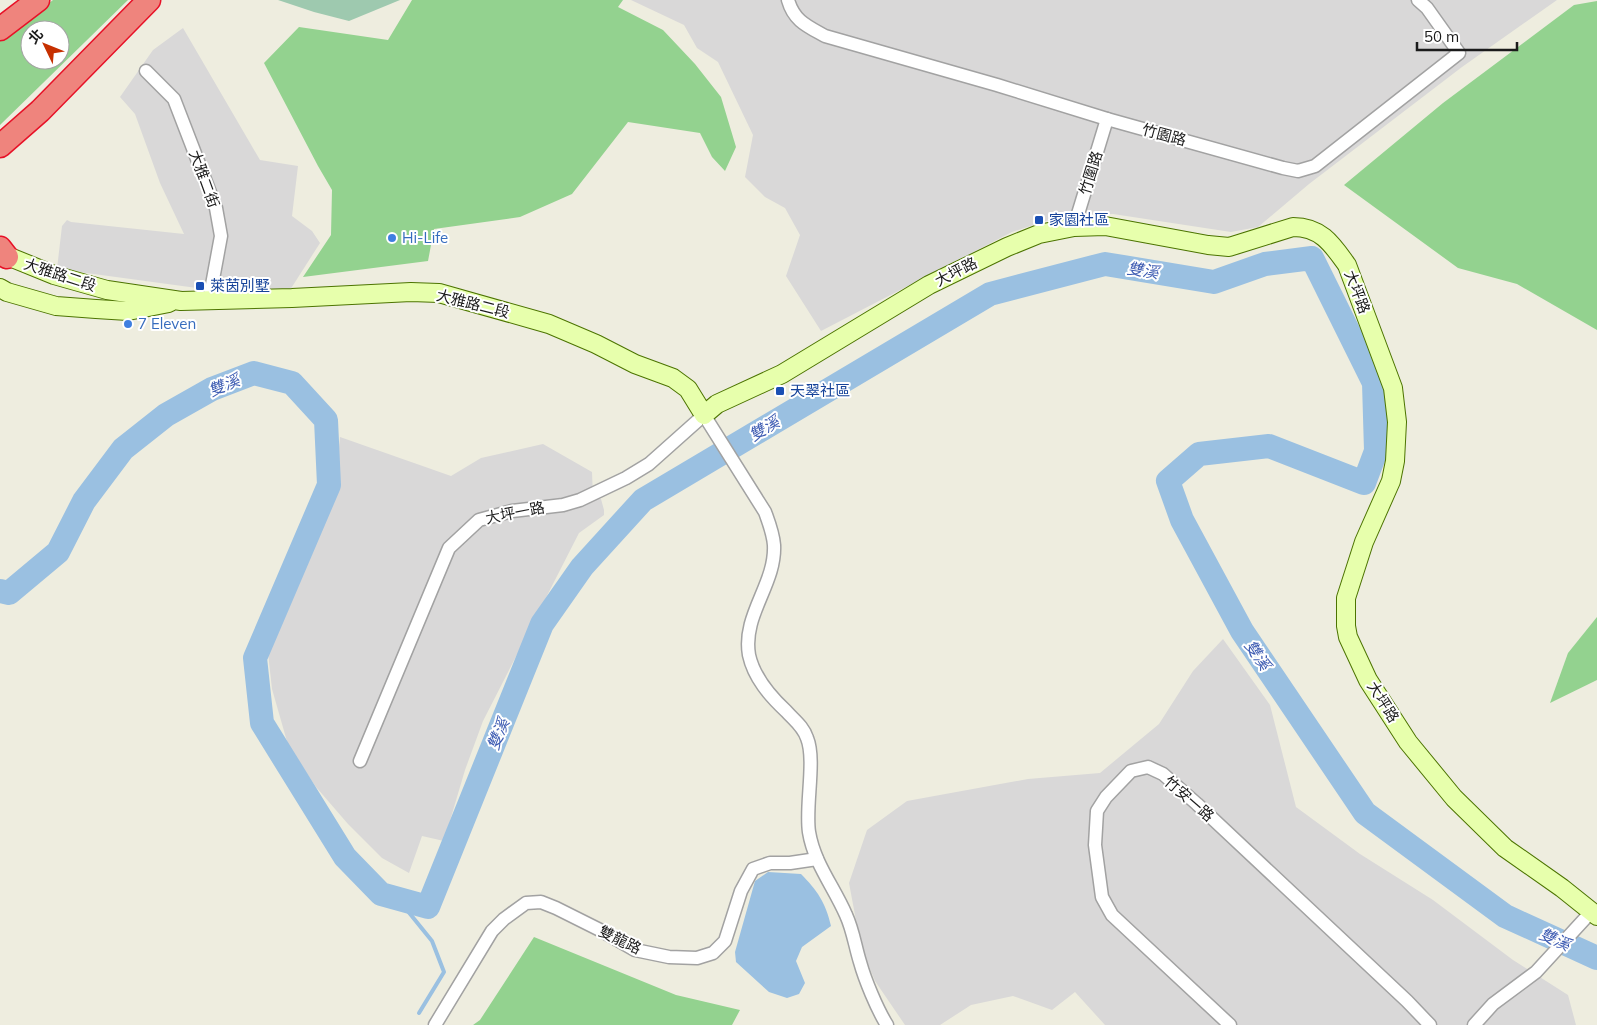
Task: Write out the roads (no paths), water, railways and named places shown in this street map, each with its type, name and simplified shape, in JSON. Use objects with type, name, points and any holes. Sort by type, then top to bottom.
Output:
[{"type":"highway","points":[[0,29],[38,0]]},
{"type":"highway","points":[[0,146],[40,111],[148,0]]},
{"type":"highway","points":[[0,160],[40,111]]},
{"type":"street","name":"竹園路","points":[[788,0],[791,9],[802,24],[825,36],[998,85],[1107,119],[1298,171],[1315,166],[1459,53],[1427,8],[1418,0]]},
{"type":"street","name":"大雅二街","points":[[146,71],[174,99],[216,208],[221,236],[209,301]]},
{"type":"street","name":"竹圍路","points":[[1074,227],[1107,119]]},
{"type":"street","name":"大坪路","points":[[708,422],[717,404],[782,374],[929,285],[972,263],[1039,234],[1074,227],[1105,226],[1208,245],[1230,247],[1293,227],[1303,227],[1318,232],[1336,250],[1347,265],[1393,388],[1398,422],[1395,461],[1391,481],[1364,542],[1346,598],[1348,637],[1368,680],[1408,742],[1454,798],[1504,848],[1562,888],[1594,914]]},
{"type":"street","name":"大雅路二段","points":[[2,252],[54,275],[107,290],[181,301],[374,293],[439,293],[549,324],[596,344],[635,364],[673,378],[688,389],[708,422]]},
{"type":"street","name":"大雅路二段","points":[[0,288],[7,292],[56,306],[96,309],[128,311],[181,301]]},
{"type":"street","points":[[708,422],[765,512],[772,529],[774,546],[772,564],[768,580],[751,621],[748,638],[750,655],[755,673],[765,688],[800,726],[808,739],[810,755],[809,831],[817,859],[847,916],[861,964],[886,1025]]},
{"type":"street","name":"大坪一路","points":[[360,761],[450,548],[479,520],[512,511],[563,505],[580,500],[626,478],[708,422]]},
{"type":"street","name":"竹安一路","points":[[1230,1025],[1112,915],[1102,897],[1095,845],[1097,811],[1106,797],[1131,771],[1148,767],[1163,774],[1393,987],[1430,1025]]},
{"type":"street","name":"雙龍路","points":[[435,1025],[492,931],[504,919],[526,903],[541,902],[556,908],[635,950],[669,957],[697,958],[713,954],[724,941],[741,891],[753,869],[770,863],[790,863],[817,859]]},
{"type":"street","points":[[1474,1025],[1493,1004],[1536,972],[1594,914]]},
{"type":"water","points":[[768,872],[801,874],[820,897],[831,926],[802,947],[796,961],[805,983],[799,994],[787,998],[769,992],[736,962],[735,952],[755,881]]},
{"type":"waterway","name":"雙溪","points":[[0,591],[9,593],[58,552],[84,501],[123,449],[166,415],[212,389],[254,373],[292,383],[326,420],[329,485],[255,658],[262,723],[345,857],[381,894],[428,907],[542,624],[582,567],[643,500],[990,294],[1105,264],[1214,282],[1265,264],[1312,258],[1374,383],[1376,451],[1364,483],[1269,446],[1199,454],[1168,481],[1182,520],[1242,631],[1365,813],[1505,916],[1597,958]]},
{"type":"waterway","points":[[398,899],[432,941],[444,972],[419,1013]]},
{"type":"place","name":"家園社區","points":[[1039,220]]},
{"type":"place","name":"Hi-Life","points":[[392,238]]},
{"type":"place","name":"萊茵別墅","points":[[200,286]]},
{"type":"place","name":"7 Eleven","points":[[128,324]]},
{"type":"place","name":"天翠社區","points":[[780,391]]}]
